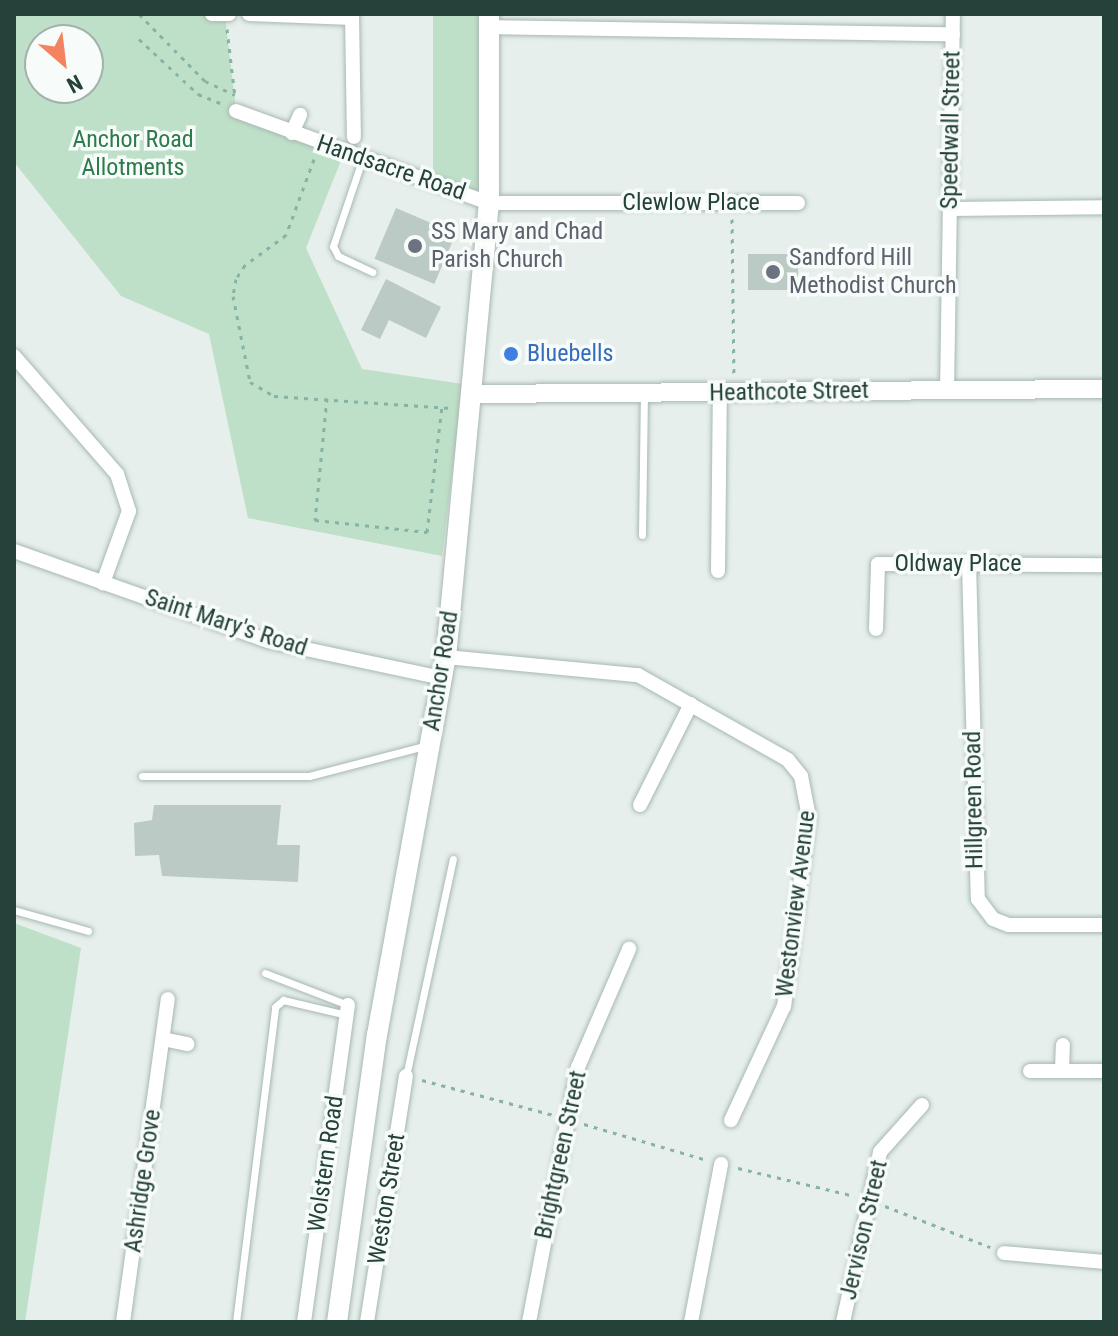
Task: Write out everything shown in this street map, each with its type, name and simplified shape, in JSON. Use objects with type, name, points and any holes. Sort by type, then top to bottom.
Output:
[{"type":"main road","name":"Anchor Road","points":[[337,1322],[377,1035],[446,657],[474,402],[489,203],[488,21]]},
{"type":"street","points":[[212,14],[226,14]]},
{"type":"street","points":[[249,14],[352,16],[354,137]]},
{"type":"street","name":"Speedwall Street","points":[[947,391],[953,14]]},
{"type":"street","points":[[488,21],[953,34]]},
{"type":"street","name":"Handsacre Road","points":[[236,111],[362,160],[489,203]]},
{"type":"street","name":"Handsacre Road","points":[[292,133],[300,115]]},
{"type":"street","name":"Clewlow Place","points":[[489,203],[798,203]]},
{"type":"street","points":[[951,209],[1104,207]]},
{"type":"street","points":[[14,356],[117,474],[129,511],[103,583]]},
{"type":"street","name":"Heathcote Street","points":[[474,402],[644,393],[1104,389]]},
{"type":"street","points":[[718,571],[727,393]]},
{"type":"street","name":"Saint Mary's Road","points":[[14,551],[268,641],[442,678]]},
{"type":"street","name":"Hillgreen Road","points":[[969,563],[978,899],[993,919],[1009,925],[1104,925]]},
{"type":"street","name":"Oldway Place","points":[[876,629],[878,564],[1104,565]]},
{"type":"street","name":"Westonview Avenue","points":[[446,657],[638,675],[788,760],[806,786],[810,807],[784,1006],[731,1120]]},
{"type":"street","points":[[640,805],[691,704]]},
{"type":"street","name":"Brightgreen Street","points":[[529,1322],[565,1118],[578,1067],[629,949]]},
{"type":"street","name":"Ashridge Grove","points":[[123,1322],[168,999]]},
{"type":"street","name":"Wolstern Road","points":[[304,1322],[348,1010]]},
{"type":"street","points":[[163,1039],[187,1044]]},
{"type":"street","points":[[1062,1070],[1063,1045]]},
{"type":"street","points":[[1030,1071],[1104,1071]]},
{"type":"street","name":"Weston Street","points":[[367,1322],[406,1076]]},
{"type":"street","name":"Jervison Street","points":[[843,1322],[880,1152],[922,1105]]},
{"type":"street","points":[[691,1322],[721,1164]]},
{"type":"street","points":[[1004,1253],[1104,1262]]},
{"type":"lane","points":[[362,160],[333,246],[338,256],[372,272]]},
{"type":"lane","points":[[642,535],[644,393]]},
{"type":"lane","points":[[142,776],[309,776],[430,745]]},
{"type":"lane","points":[[406,1076],[453,859]]},
{"type":"lane","points":[[14,910],[88,931]]},
{"type":"lane","points":[[265,973],[348,1010]]},
{"type":"lane","points":[[236,1322],[275,1007],[283,1000],[348,1010]]},
{"type":"path","points":[[139,14],[205,81],[235,95]]},
{"type":"path","points":[[139,39],[198,94],[236,111],[226,14]]},
{"type":"path","points":[[320,144],[286,235],[245,265],[233,296],[250,382],[274,396],[327,396],[442,407],[474,402]]},
{"type":"path","points":[[727,393],[732,203]]},
{"type":"path","points":[[327,396],[315,520],[427,532],[442,407]]},
{"type":"path","points":[[406,1076],[721,1164],[868,1199],[1004,1253]]},
{"type":"green space","name":"Anchor Road Allotments","points":[[14,14],[225,15],[236,111],[344,153],[306,248],[362,369],[463,384],[442,556],[248,518],[209,334],[121,296],[14,162]]},
{"type":"green space","points":[[433,14],[491,14],[491,190],[433,190]]},
{"type":"green space","points":[[14,923],[81,948],[25,1322],[14,1322]]},
{"type":"building","name":"SS Mary and Chad Parish Church","points":[[396,208],[456,233],[434,284],[375,259]]},
{"type":"building","name":"Sandford Hill Methodist Church","points":[[748,254],[798,254],[798,290],[748,290]]},
{"type":"building","points":[[386,279],[441,307],[426,338],[389,320],[380,339],[361,330]]},
{"type":"building","points":[[154,805],[281,805],[277,845],[300,845],[298,882],[162,876],[159,855],[135,856],[134,823],[152,820]]},
{"type":"place","name":"SS Mary and Chad Parish Church","points":[[415,246]]},
{"type":"place","name":"Sandford Hill Methodist Church","points":[[773,272]]},
{"type":"place","name":"Bluebells","points":[[511,354]]}]
